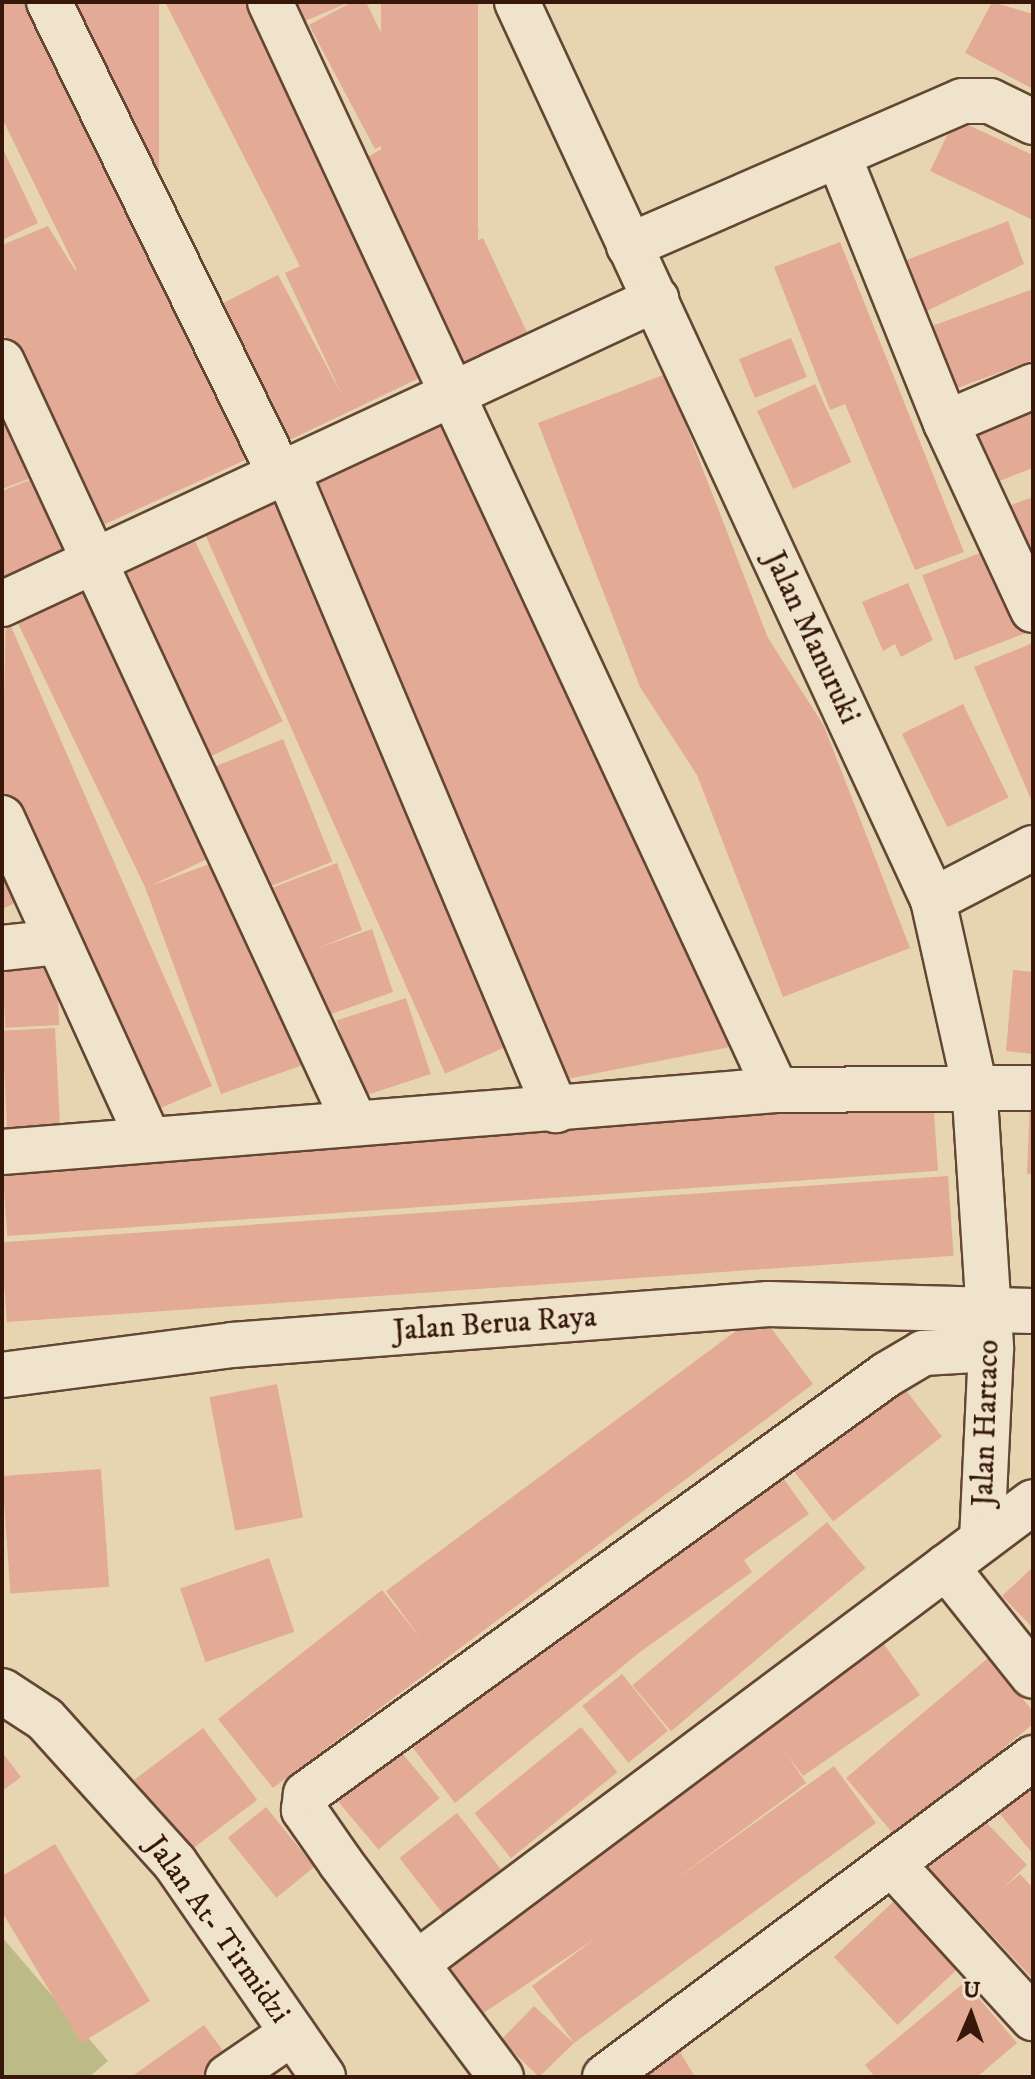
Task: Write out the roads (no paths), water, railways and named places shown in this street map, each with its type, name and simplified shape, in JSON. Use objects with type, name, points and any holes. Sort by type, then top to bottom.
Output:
[{"type":"street","points":[[49,2],[281,468],[556,1110]]},
{"type":"street","points":[[270,2],[455,389],[776,1090]]},
{"type":"street","name":"Jalan Manuruki","points":[[517,2],[933,900],[974,1083],[991,1328]]},
{"type":"street","points":[[629,246],[962,101],[990,101],[1033,122]]},
{"type":"street","points":[[839,157],[946,423],[1033,610]]},
{"type":"street","points":[[2,604],[281,468],[656,299]]},
{"type":"street","points":[[2,362],[353,1119]]},
{"type":"street","points":[[946,423],[1033,386]]},
{"type":"street","points":[[2,818],[148,1138]]},
{"type":"street","points":[[933,900],[1033,848]]},
{"type":"street","points":[[2,948],[58,942]]},
{"type":"street","points":[[2,1152],[353,1119],[556,1110],[776,1090],[974,1083],[1033,1088]]},
{"type":"street","name":"Jalan Berua Raya","points":[[2,1375],[232,1345],[768,1304],[991,1328]]},
{"type":"street","points":[[501,2077],[304,1810],[306,1794],[886,1375],[923,1353],[1033,1311]]},
{"type":"street","name":"Jalan Hartaco","points":[[982,1540],[991,1328]]},
{"type":"street","points":[[417,1963],[1033,1502]]},
{"type":"street","points":[[946,1567],[1033,1676]]},
{"type":"street","name":"Jalan At- Tirmidzi","points":[[2,1691],[45,1719],[175,1863],[323,2077]]},
{"type":"street","points":[[605,2077],[895,1867],[1033,1758]]},
{"type":"street","points":[[895,1867],[1033,2018]]},
{"type":"street","points":[[228,2077],[292,2033]]}]
